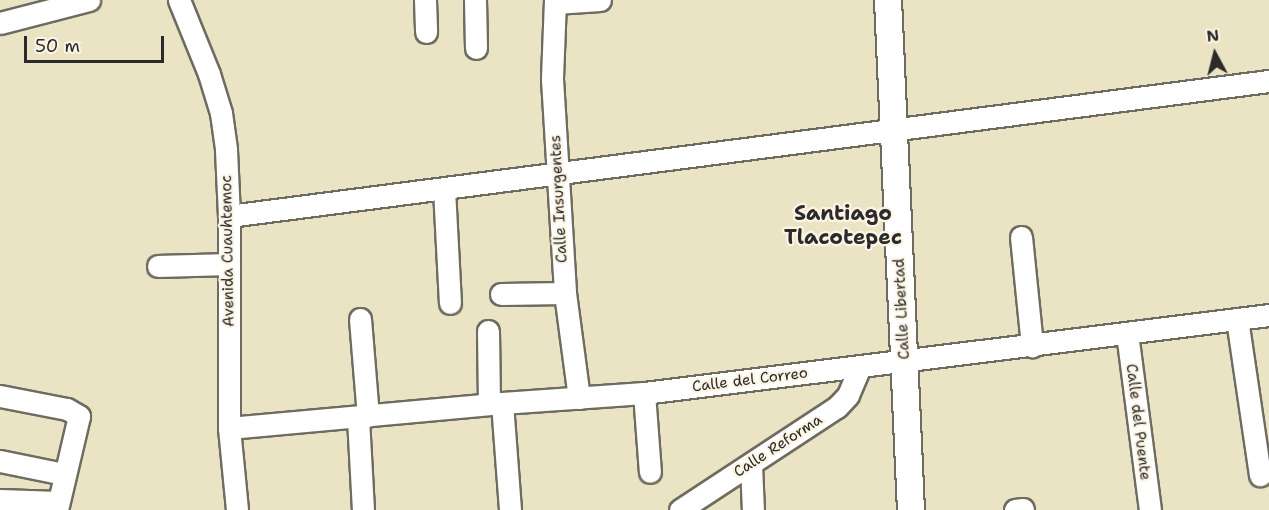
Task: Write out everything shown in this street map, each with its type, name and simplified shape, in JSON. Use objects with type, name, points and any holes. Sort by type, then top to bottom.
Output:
[{"type":"main road","name":"Calle Libertad","points":[[888,0],[911,510]]},
{"type":"street","points":[[0,23],[89,0]]},
{"type":"street","name":"Avenida Cuauhtemoc","points":[[179,0],[209,74],[221,113],[229,216],[229,428],[237,510]]},
{"type":"street","points":[[425,0],[426,32]]},
{"type":"street","points":[[475,0],[476,48]]},
{"type":"street","points":[[555,2],[600,0]]},
{"type":"street","name":"Calle Insurgentes","points":[[555,2],[552,79],[565,293],[579,398]]},
{"type":"street","points":[[229,216],[1269,81]]},
{"type":"street","points":[[444,189],[450,303]]},
{"type":"street","points":[[1021,237],[1032,346]]},
{"type":"street","points":[[158,266],[229,264]]},
{"type":"street","points":[[501,294],[565,293]]},
{"type":"street","name":"Calle del Correo","points":[[229,428],[644,393],[1269,315]]},
{"type":"street","points":[[360,319],[363,510]]},
{"type":"street","points":[[1236,319],[1260,476]]},
{"type":"street","points":[[488,331],[495,404],[510,510]]},
{"type":"street","name":"Calle del Puente","points":[[1127,333],[1150,510]]},
{"type":"street","name":"Calle Reforma","points":[[680,510],[837,407],[848,395],[860,367]]},
{"type":"street","points":[[644,393],[650,472]]},
{"type":"street","points":[[0,396],[75,411],[79,416],[58,506],[0,500]]},
{"type":"street","points":[[0,460],[64,474]]},
{"type":"street","points":[[751,465],[753,510]]},
{"type":"street","points":[[1015,510],[1023,509]]},
{"type":"district","name":"Santiago Tlacotepec","points":[[843,225]]}]
